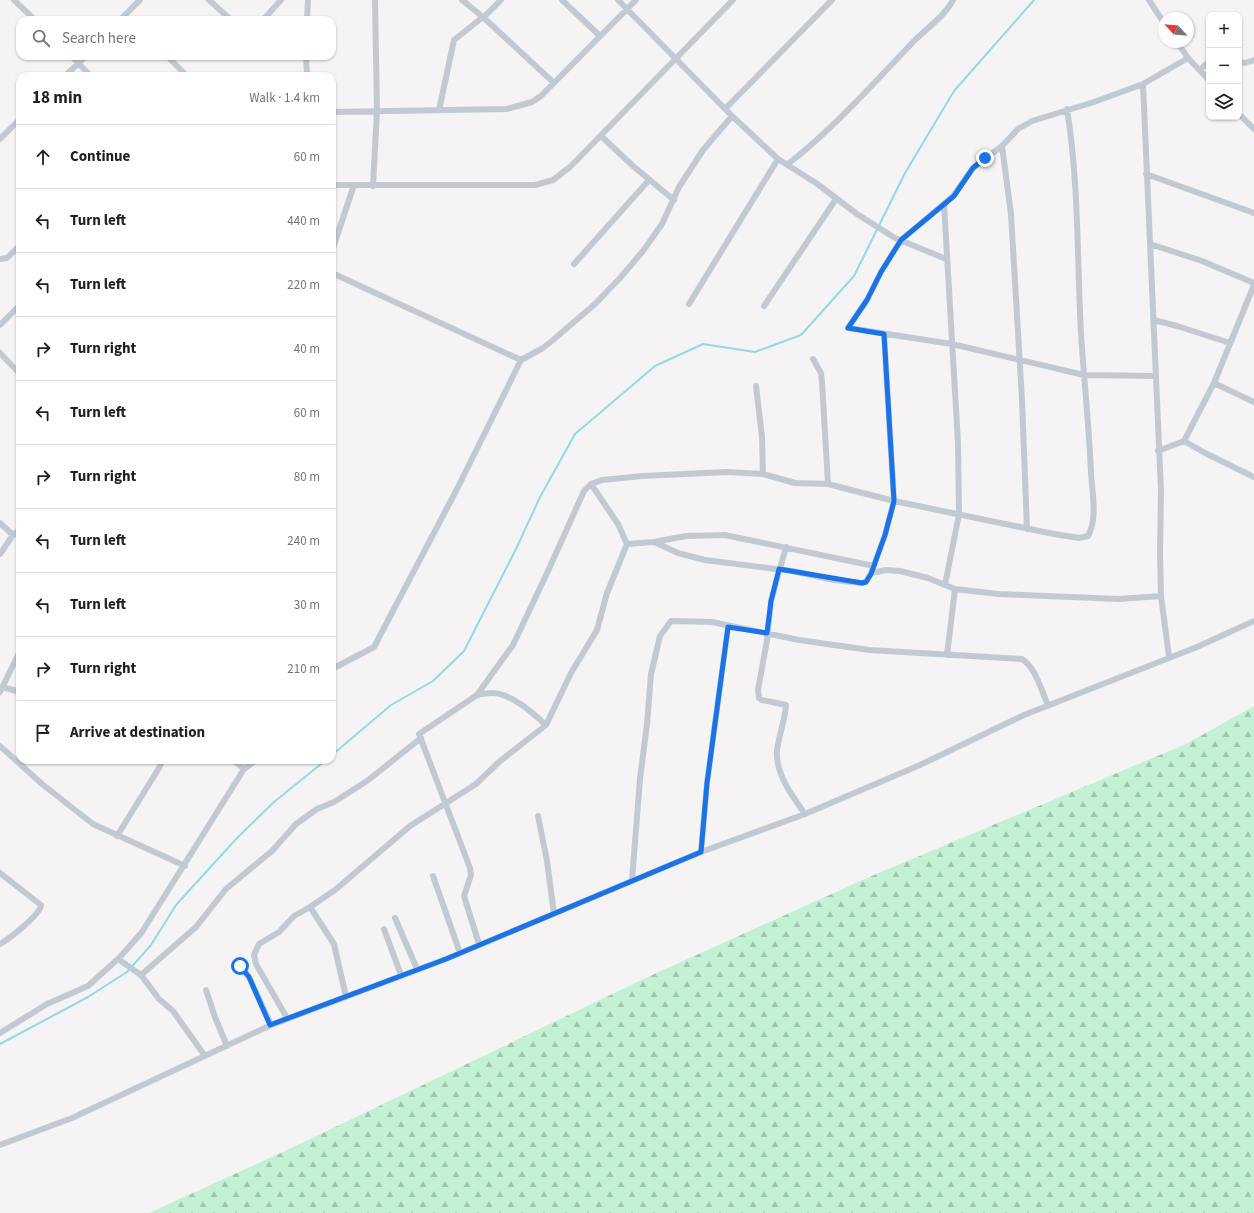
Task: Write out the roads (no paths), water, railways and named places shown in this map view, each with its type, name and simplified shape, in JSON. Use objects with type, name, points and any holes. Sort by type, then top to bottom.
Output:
[{"type":"street","points":[[14,0],[30,16]]},
{"type":"street","points":[[125,15],[140,0]]},
{"type":"street","points":[[209,0],[226,16]]},
{"type":"street","points":[[267,16],[281,0]]},
{"type":"street","points":[[307,16],[308,0]]},
{"type":"street","points":[[373,186],[378,111],[375,0]]},
{"type":"street","points":[[462,0],[483,17],[554,83]]},
{"type":"street","points":[[439,110],[452,43],[461,33],[483,17],[501,0]]},
{"type":"street","points":[[562,0],[600,36]]},
{"type":"street","points":[[618,0],[732,116],[778,159],[816,183],[857,214],[901,240],[946,259]]},
{"type":"street","points":[[336,112],[516,108],[532,102],[554,83],[636,0]]},
{"type":"street","points":[[336,185],[535,184],[553,180],[570,167],[601,136],[675,58],[733,0]]},
{"type":"street","points":[[725,109],[832,0]]},
{"type":"street","points":[[788,164],[815,141],[858,100],[939,18],[953,0]]},
{"type":"street","points":[[1149,0],[1158,14]]},
{"type":"street","points":[[1181,48],[1188,58],[1206,77]]},
{"type":"street","points":[[1155,376],[1084,375],[952,344],[848,328],[867,300],[881,272],[901,240],[954,196],[973,168],[1002,146],[1018,129],[1032,121],[1143,84],[1188,58]]},
{"type":"street","points":[[75,60],[87,72]]},
{"type":"street","points":[[69,72],[81,60]]},
{"type":"street","points":[[171,60],[183,72]]},
{"type":"street","points":[[306,60],[307,72]]},
{"type":"street","points":[[1242,62],[1254,60]]},
{"type":"street","points":[[1200,70],[1206,64]]},
{"type":"street","points":[[1143,84],[1161,491],[1161,596],[1169,658]]},
{"type":"street","points":[[479,944],[464,896],[471,875],[470,868],[419,734],[476,695],[513,645],[562,543],[584,490],[591,484],[602,480],[642,476],[727,472],[763,474],[794,483],[828,484],[894,501],[1027,529],[1079,538],[1088,536],[1091,531],[1093,521],[1092,486],[1084,375],[1072,155],[1067,109]]},
{"type":"street","points":[[336,667],[374,646],[457,489],[521,360],[543,348],[595,304],[643,251],[662,224],[687,174],[703,150],[732,116]]},
{"type":"street","points":[[1242,117],[1254,130]]},
{"type":"street","points":[[0,139],[16,123]]},
{"type":"street","points":[[601,136],[649,180],[674,200]]},
{"type":"street","points":[[1002,146],[1011,214],[1027,529]]},
{"type":"street","points":[[688,304],[778,159]]},
{"type":"street","points":[[1146,174],[1254,212]]},
{"type":"street","points":[[574,264],[649,180]]},
{"type":"street","points":[[336,239],[354,186]]},
{"type":"street","points":[[764,306],[836,199]]},
{"type":"street","points":[[944,204],[946,259],[950,296],[958,443],[959,514],[945,585]]},
{"type":"street","points":[[1150,244],[1202,261],[1254,284],[1214,383],[1184,441],[1158,450]]},
{"type":"street","points":[[0,259],[7,258],[16,251]]},
{"type":"street","points":[[336,275],[521,360]]},
{"type":"street","points":[[0,325],[16,309]]},
{"type":"street","points":[[1154,320],[1178,326],[1230,344]]},
{"type":"street","points":[[654,542],[678,553],[705,560],[779,569],[862,583],[868,579],[885,535],[894,501],[884,334]]},
{"type":"street","points":[[0,353],[16,370]]},
{"type":"street","points":[[813,359],[821,373],[828,484]]},
{"type":"street","points":[[1214,383],[1254,402]]},
{"type":"street","points":[[756,386],[762,437],[763,474]]},
{"type":"street","points":[[1184,441],[1254,477]]},
{"type":"street","points":[[287,1018],[256,964],[254,955],[259,944],[279,932],[294,916],[324,899],[375,858],[410,826],[476,784],[499,762],[546,725],[571,673],[597,630],[607,593],[627,544],[618,524],[591,484]]},
{"type":"street","points":[[0,523],[13,535]]},
{"type":"street","points":[[0,554],[16,533]]},
{"type":"street","points":[[627,544],[654,542],[686,536],[725,535],[874,566]]},
{"type":"street","points":[[786,547],[771,601],[758,696],[762,700],[786,705],[777,750],[777,762],[795,800],[805,814]]},
{"type":"street","points":[[871,574],[880,570],[900,571],[914,574],[955,589],[998,594],[1103,599],[1161,596]]},
{"type":"street","points":[[947,654],[955,589]]},
{"type":"street","points":[[632,880],[640,779],[647,724],[647,702],[651,674],[660,636],[667,624],[671,621],[712,622],[728,627],[842,647],[905,653],[1022,659],[1027,662],[1032,670],[1048,705]]},
{"type":"street","points":[[0,1145],[72,1118],[270,1025],[460,953],[701,852],[805,814],[920,765],[1048,705],[1169,658],[1254,621]]},
{"type":"street","points":[[701,852],[707,783],[728,627]]},
{"type":"street","points":[[16,659],[1,690],[16,692]]},
{"type":"street","points":[[476,695],[493,693],[509,698],[529,710],[546,725]]},
{"type":"street","points":[[141,975],[196,927],[226,889],[272,851],[296,824],[317,809],[334,802],[368,781],[421,738]]},
{"type":"street","points":[[0,746],[16,760]]},
{"type":"street","points":[[21,764],[93,824],[185,866]]},
{"type":"street","points":[[117,836],[160,764]]},
{"type":"street","points":[[238,764],[244,769]]},
{"type":"street","points":[[0,1034],[47,1004],[88,986],[118,959],[142,932],[185,866],[244,769],[251,764]]},
{"type":"street","points":[[538,816],[547,861],[554,914]]},
{"type":"street","points":[[0,873],[41,905],[38,912],[21,929],[0,944]]},
{"type":"street","points":[[433,876],[460,953]]},
{"type":"street","points":[[310,907],[334,944],[346,997]]},
{"type":"street","points":[[395,918],[417,969]]},
{"type":"street","points":[[384,929],[401,975]]},
{"type":"street","points":[[118,959],[141,975],[159,999],[173,1011],[205,1056]]},
{"type":"street","points":[[240,966],[249,977],[270,1025]]},
{"type":"street","points":[[206,990],[227,1046]]},
{"type":"waterway","points":[[336,752],[391,705],[433,681],[464,651],[516,549],[540,497],[575,434],[655,366],[703,344],[755,352],[801,335],[854,276],[905,173],[954,91],[1034,0]]},
{"type":"waterway","points":[[0,1044],[88,997],[127,972],[151,945],[176,905],[237,838],[274,802],[321,764]]}]
